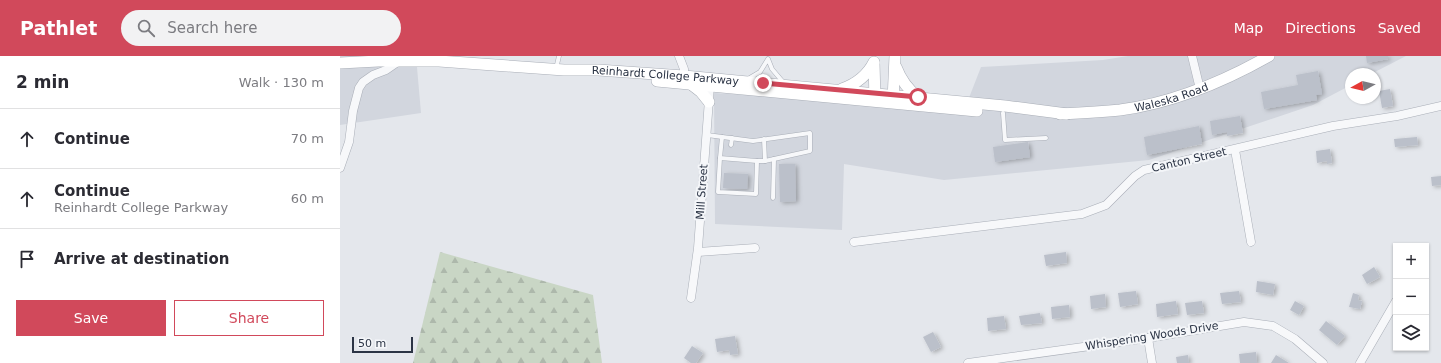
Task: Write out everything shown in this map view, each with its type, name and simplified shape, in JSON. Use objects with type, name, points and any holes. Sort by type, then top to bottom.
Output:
[{"type":"main road","name":"Waleska Road","points":[[893,99],[1028,115],[1121,110],[1164,101],[1200,89],[1269,56]]},
{"type":"main road","name":"Reinhardt College Parkway","points":[[340,64],[406,59],[468,62],[710,86],[786,85],[839,90],[875,98]]},
{"type":"main road","points":[[874,59],[875,98]]},
{"type":"main road","points":[[839,90],[849,87],[861,79],[870,69],[874,59]]},
{"type":"main road","points":[[741,85],[893,99],[895,59]]},
{"type":"main road","points":[[895,59],[902,81],[918,97]]},
{"type":"main road","name":"Reinhardt College Parkway","points":[[560,70],[598,70],[684,76],[741,85]]},
{"type":"main road","points":[[692,84],[702,92],[709,102]]},
{"type":"main road","name":"Waleska Road","points":[[893,99],[918,97],[1028,108],[1066,114]]},
{"type":"street","points":[[679,56],[684,69],[684,76]]},
{"type":"street","points":[[1192,56],[1200,89]]},
{"type":"street","points":[[340,168],[350,142],[352,116],[359,88],[368,78],[406,59]]},
{"type":"street","name":"Mill Street","points":[[691,298],[698,252],[710,86]]},
{"type":"street","name":"Canton Street","points":[[854,242],[1082,214],[1106,205],[1135,176],[1144,170],[1333,126],[1397,116],[1441,106]]},
{"type":"street","points":[[1235,150],[1251,242]]},
{"type":"street","points":[[698,252],[755,248]]},
{"type":"street","points":[[1360,363],[1393,306]]},
{"type":"street","name":"Whispering Woods Drive","points":[[968,363],[1021,359],[1244,322],[1273,326],[1295,339],[1323,363]]},
{"type":"street","points":[[1148,338],[1152,363]]},
{"type":"lane","points":[[559,56],[560,70]]},
{"type":"lane","points":[[769,58],[775,74],[786,85]]},
{"type":"lane","points":[[741,85],[760,72],[769,58]]},
{"type":"lane","points":[[1003,113],[1005,140],[1046,138]]},
{"type":"lane","points":[[706,135],[753,141],[810,133],[810,151],[765,161],[757,161],[752,158],[720,158]]},
{"type":"lane","points":[[722,137],[718,192],[756,194],[757,161]]},
{"type":"lane","points":[[731,145],[732,138]]},
{"type":"lane","points":[[742,146],[743,139]]},
{"type":"lane","points":[[764,139],[765,161]]},
{"type":"lane","points":[[752,147],[753,141]]},
{"type":"lane","points":[[773,198],[774,159]]},
{"type":"shaded area","points":[[340,56],[416,56],[421,113],[340,125]]},
{"type":"shaded area","points":[[1128,56],[1406,56],[1381,69],[1345,68],[1345,88],[1313,105],[1149,160],[944,180],[844,164],[842,230],[715,224],[714,93],[965,108],[981,67],[1103,60]]},
{"type":"green space","points":[[440,252],[593,295],[602,363],[413,363]]},
{"type":"building","points":[[1366,56],[1388,56],[1388,59],[1367,63]]},
{"type":"building","points":[[1318,71],[1322,94],[1316,95],[1317,100],[1264,109],[1261,92],[1298,85],[1296,75]]},
{"type":"building","points":[[1390,89],[1393,106],[1382,108],[1381,91]]},
{"type":"building","points":[[1240,116],[1243,133],[1227,136],[1227,132],[1212,135],[1210,121]]},
{"type":"building","points":[[1199,126],[1202,144],[1147,155],[1144,137]]},
{"type":"building","points":[[1417,137],[1418,145],[1395,147],[1394,139]]},
{"type":"building","points":[[1028,142],[1030,157],[995,162],[993,147]]},
{"type":"building","points":[[1330,149],[1332,163],[1327,164],[1327,161],[1317,163],[1316,151]]},
{"type":"building","points":[[779,164],[795,164],[796,201],[780,202]]},
{"type":"building","points":[[724,173],[748,174],[747,189],[723,188]]},
{"type":"building","points":[[1441,176],[1441,185],[1432,186],[1431,177]]},
{"type":"building","points":[[1066,252],[1067,263],[1046,266],[1044,255]]},
{"type":"building","points":[[1374,267],[1380,277],[1367,284],[1362,275]]},
{"type":"building","points":[[1257,281],[1275,284],[1273,295],[1256,292]]},
{"type":"building","points":[[1136,291],[1138,304],[1120,307],[1118,293]]},
{"type":"building","points":[[1239,291],[1241,302],[1222,304],[1220,293]]},
{"type":"building","points":[[1353,293],[1359,295],[1358,300],[1362,301],[1360,309],[1349,307]]},
{"type":"building","points":[[1105,294],[1106,307],[1091,309],[1090,296]]},
{"type":"building","points":[[1176,301],[1178,314],[1157,317],[1156,304]]},
{"type":"building","points":[[1202,301],[1204,313],[1187,315],[1185,303]]},
{"type":"building","points":[[1295,301],[1304,306],[1299,315],[1290,310]]},
{"type":"building","points":[[1069,305],[1070,317],[1052,319],[1051,307]]},
{"type":"building","points":[[1040,313],[1042,323],[1021,325],[1019,316]]},
{"type":"building","points":[[1004,316],[1006,329],[988,331],[987,318]]},
{"type":"building","points":[[1326,321],[1345,336],[1337,345],[1319,330]]},
{"type":"building","points":[[933,332],[941,347],[931,352],[923,337]]},
{"type":"building","points":[[735,336],[738,354],[730,355],[729,350],[717,352],[715,339]]},
{"type":"building","points":[[692,346],[703,353],[696,363],[691,363],[684,358]]},
{"type":"building","points":[[1256,352],[1257,363],[1240,363],[1239,354]]},
{"type":"building","points":[[1188,355],[1189,363],[1177,363],[1176,357]]},
{"type":"building","points":[[1276,355],[1289,363],[1271,363]]},
{"type":"route","points":[[763,83],[918,97]]}]
